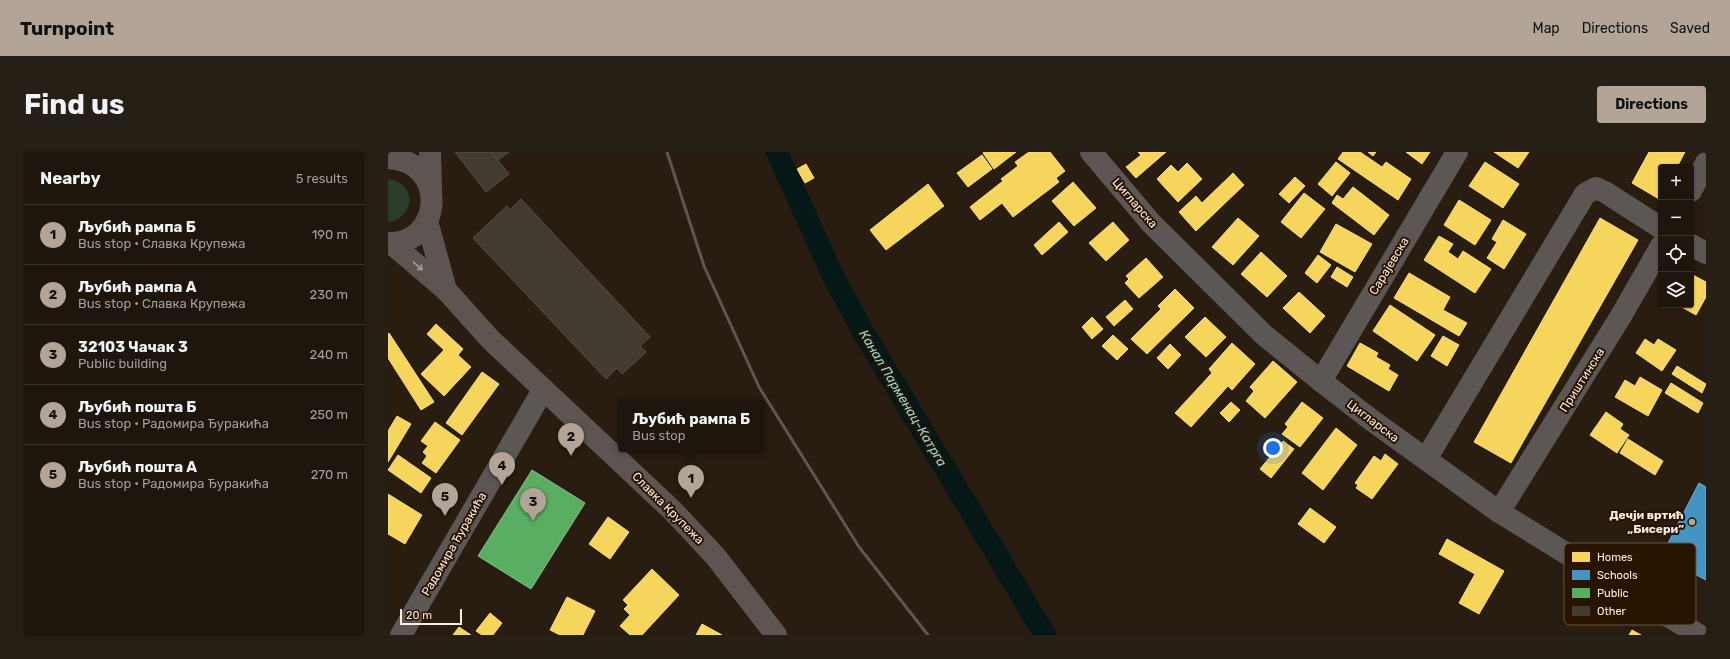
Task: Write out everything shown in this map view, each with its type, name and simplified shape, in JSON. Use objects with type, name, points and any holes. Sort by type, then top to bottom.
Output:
[{"type":"main road","points":[[388,157],[394,152]]},
{"type":"main road","points":[[390,243],[405,240],[418,232],[427,220],[432,200],[430,152]]},
{"type":"main road","points":[[388,157],[409,163],[419,170],[426,179],[431,190]]},
{"type":"main road","points":[[427,220],[446,290]]},
{"type":"main road","name":"Славка Крупежа","points":[[390,243],[446,290],[491,340],[678,516],[716,557],[776,635]]},
{"type":"street","name":"Цигларска","points":[[1091,152],[1156,229],[1264,335],[1370,419],[1499,512],[1564,552]]},
{"type":"street","name":"Сарајевска","points":[[1321,381],[1457,152]]},
{"type":"street","points":[[1694,185],[1706,163]]},
{"type":"street","points":[[1426,459],[1585,194],[1596,188],[1605,192],[1658,226]]},
{"type":"street","points":[[1694,247],[1706,253]]},
{"type":"street","name":"Приштинска","points":[[1499,512],[1621,316],[1658,251]]},
{"type":"street","name":"Радомира Ђуракића","points":[[401,635],[544,390]]},
{"type":"street","name":"Цигларска","points":[[1684,625],[1700,635]]},
{"type":"green space","points":[[388,179],[397,181],[404,186],[408,192],[409,200],[408,207],[404,214],[397,219],[388,222]]},
{"type":"building: Homes","points":[[1016,152],[994,169],[983,153]]},
{"type":"building: Homes","points":[[1029,152],[1050,152],[1065,171],[1056,178],[1059,182],[1013,217],[1002,203],[980,220],[970,207],[1003,181],[1001,179],[1018,166],[1015,162]]},
{"type":"building: Homes","points":[[1138,152],[1166,152],[1136,178],[1126,167],[1141,155]]},
{"type":"building: Homes","points":[[1343,152],[1360,152],[1382,167],[1386,162],[1411,179],[1398,200],[1338,159]]},
{"type":"building: Homes","points":[[1368,152],[1376,152],[1373,156]]},
{"type":"building: Homes","points":[[1406,152],[1430,152],[1422,164]]},
{"type":"building: Homes","points":[[1494,152],[1529,152],[1518,168]]},
{"type":"building: Homes","points":[[1649,152],[1685,152],[1679,164],[1658,164],[1658,198],[1632,183]]},
{"type":"building: Homes","points":[[982,155],[992,169],[968,187],[957,173]]},
{"type":"building: Homes","points":[[1336,162],[1350,173],[1332,196],[1318,184]]},
{"type":"building: Homes","points":[[1485,162],[1519,184],[1503,208],[1469,186]]},
{"type":"building: Homes","points":[[1187,163],[1202,179],[1178,202],[1157,179],[1171,165],[1178,172]]},
{"type":"building: Homes","points":[[806,164],[814,178],[805,183],[797,169]]},
{"type":"building: Homes","points":[[1233,173],[1244,185],[1196,231],[1179,212],[1196,196],[1202,203]]},
{"type":"building: Homes","points":[[1295,177],[1305,186],[1289,203],[1279,194]]},
{"type":"building: Homes","points":[[1073,182],[1096,208],[1074,226],[1052,201]]},
{"type":"building: Homes","points":[[928,184],[944,206],[886,250],[870,230]]},
{"type":"building: Homes","points":[[1353,187],[1389,215],[1374,235],[1332,203],[1337,195],[1343,199]]},
{"type":"building: Homes","points":[[1304,193],[1325,209],[1301,238],[1281,222]]},
{"type":"building: Homes","points":[[1459,200],[1491,220],[1475,245],[1444,225]]},
{"type":"building: Homes","points":[[1238,218],[1259,236],[1233,265],[1212,247]]},
{"type":"building: Homes","points":[[1600,218],[1638,240],[1511,463],[1474,442]]},
{"type":"building: Homes","points":[[1503,220],[1526,234],[1504,269],[1487,258],[1497,242],[1492,239]]},
{"type":"building: Homes","points":[[1059,222],[1068,232],[1042,255],[1034,245]]},
{"type":"building: Homes","points":[[1113,222],[1129,240],[1106,261],[1089,243]]},
{"type":"building: Homes","points":[[1336,224],[1372,244],[1355,272],[1320,252]]},
{"type":"building: Homes","points":[[1439,236],[1453,244],[1448,252],[1458,259],[1463,251],[1491,269],[1475,293],[1424,260]]},
{"type":"building: Homes","points":[[1261,252],[1287,276],[1267,297],[1241,274]]},
{"type":"building: Homes","points":[[1318,255],[1331,265],[1317,283],[1305,273]]},
{"type":"building: Homes","points":[[1146,258],[1163,277],[1139,298],[1125,283],[1129,279],[1126,276]]},
{"type":"building: Homes","points":[[1337,267],[1353,277],[1347,287],[1331,277]]},
{"type":"building: Homes","points":[[1409,273],[1450,297],[1443,310],[1467,323],[1459,336],[1394,298]]},
{"type":"building: Homes","points":[[1694,276],[1706,282],[1706,297],[1696,315],[1684,308],[1694,308]]},
{"type":"building: Homes","points":[[1175,289],[1194,308],[1147,354],[1131,339],[1161,309],[1158,306]]},
{"type":"building: Homes","points":[[1299,292],[1325,316],[1310,333],[1283,308]]},
{"type":"building: Homes","points":[[1125,300],[1133,309],[1114,326],[1106,317]]},
{"type":"building: Homes","points":[[1390,305],[1435,335],[1417,361],[1373,331]]},
{"type":"building: Homes","points":[[1092,317],[1103,329],[1092,339],[1082,327]]},
{"type":"building: Homes","points":[[1205,317],[1226,337],[1206,357],[1185,337]]},
{"type":"building: Homes","points":[[436,324],[463,349],[458,355],[471,367],[444,396],[421,374],[444,350],[427,334]]},
{"type":"building: Homes","points":[[389,333],[434,402],[421,410],[388,358]]},
{"type":"building: Homes","points":[[1113,335],[1128,349],[1117,360],[1102,346]]},
{"type":"building: Homes","points":[[1443,336],[1459,345],[1447,366],[1431,356]]},
{"type":"building: Homes","points":[[1645,339],[1654,345],[1658,339],[1676,350],[1662,371],[1636,353]]},
{"type":"building: Homes","points":[[1232,343],[1255,364],[1232,390],[1228,386],[1191,427],[1175,413],[1212,373],[1209,369]]},
{"type":"building: Homes","points":[[1360,343],[1378,353],[1376,357],[1390,365],[1388,369],[1398,375],[1389,391],[1347,366]]},
{"type":"building: Homes","points":[[1170,344],[1181,355],[1168,369],[1157,358]]},
{"type":"building: Homes","points":[[1273,361],[1297,382],[1265,418],[1246,401],[1254,391],[1250,387]]},
{"type":"building: Homes","points":[[1677,366],[1706,384],[1702,393],[1672,374]]},
{"type":"building: Homes","points":[[482,372],[499,384],[462,435],[446,423]]},
{"type":"building: Homes","points":[[1640,377],[1662,390],[1648,416],[1615,397],[1625,380],[1635,386]]},
{"type":"building: Homes","points":[[1671,383],[1703,403],[1698,413],[1665,393]]},
{"type":"building: Homes","points":[[1231,402],[1240,410],[1229,422],[1220,413]]},
{"type":"building: Homes","points":[[1302,402],[1323,418],[1300,447],[1282,434],[1288,427],[1285,424]]},
{"type":"building: Homes","points":[[1606,412],[1623,424],[1620,429],[1629,435],[1617,453],[1590,435]]},
{"type":"building: Homes","points":[[397,416],[411,424],[388,462],[388,431]]},
{"type":"building: Homes","points":[[435,422],[460,440],[436,473],[422,463],[427,456],[423,452],[428,446],[421,441]]},
{"type":"building: Homes","points":[[1336,428],[1357,445],[1323,490],[1302,473]]},
{"type":"building: Homes","points":[[1628,439],[1663,461],[1655,475],[1620,453]]},
{"type":"building: Homes","points":[[1283,441],[1294,449],[1271,478],[1260,469]]},
{"type":"building: Homes","points":[[1385,454],[1398,464],[1372,499],[1356,488],[1358,485],[1355,483],[1374,456],[1381,461]]},
{"type":"building: Homes","points":[[398,455],[431,478],[421,493],[388,470]]},
{"type":"building: Homes","points":[[388,494],[422,515],[405,544],[388,534]]},
{"type":"building: Homes","points":[[1310,508],[1336,527],[1324,543],[1298,524]]},
{"type":"building: Homes","points":[[608,517],[629,532],[610,559],[589,544]]},
{"type":"building: Homes","points":[[1447,539],[1504,571],[1479,614],[1459,603],[1475,574],[1439,554]]},
{"type":"building: Homes","points":[[652,569],[679,595],[642,635],[630,635],[620,626],[630,615],[624,609],[628,605],[623,600]]},
{"type":"building: Homes","points":[[567,597],[595,611],[583,635],[560,635],[550,630]]},
{"type":"building: Homes","points":[[490,613],[502,623],[493,635],[482,635],[476,631]]},
{"type":"building: Homes","points":[[702,624],[722,635],[696,635]]},
{"type":"building: Homes","points":[[459,627],[471,635],[453,635]]},
{"type":"building: Homes","points":[[1632,630],[1641,635],[1629,635]]},
{"type":"building: Schools","name":"Дечји вртић „Бисери”","points":[[1699,483],[1706,487],[1706,580],[1696,575],[1696,543],[1668,543]]},
{"type":"building: Public","points":[[532,470],[585,503],[531,589],[478,556]]},
{"type":"building: Other","points":[[455,152],[491,152],[509,174],[486,192]]},
{"type":"building: Other","points":[[491,152],[509,152],[498,160]]},
{"type":"building: Other","points":[[521,199],[650,337],[640,346],[646,352],[622,374],[617,368],[606,379],[473,238],[507,206],[510,210]]},
{"type":"waterway","name":"Канал Парменац-Катрга","points":[[777,152],[833,276],[862,330],[1045,635]]},
{"type":"railway","points":[[667,152],[704,266],[759,387],[859,547],[928,635]]},
{"type":"place","name":"Љубић рампа А","points":[[571,456]]},
{"type":"place","name":"Љубић пошта Б","points":[[502,485]]},
{"type":"place","name":"Љубић рампа Б","points":[[691,498]]},
{"type":"place","name":"Љубић пошта А","points":[[445,516]]},
{"type":"place","name":"32103 Чачак 3","points":[[533,521]]},
{"type":"place","name":"Дечји вртић „Бисери”","points":[[1692,522]]}]
